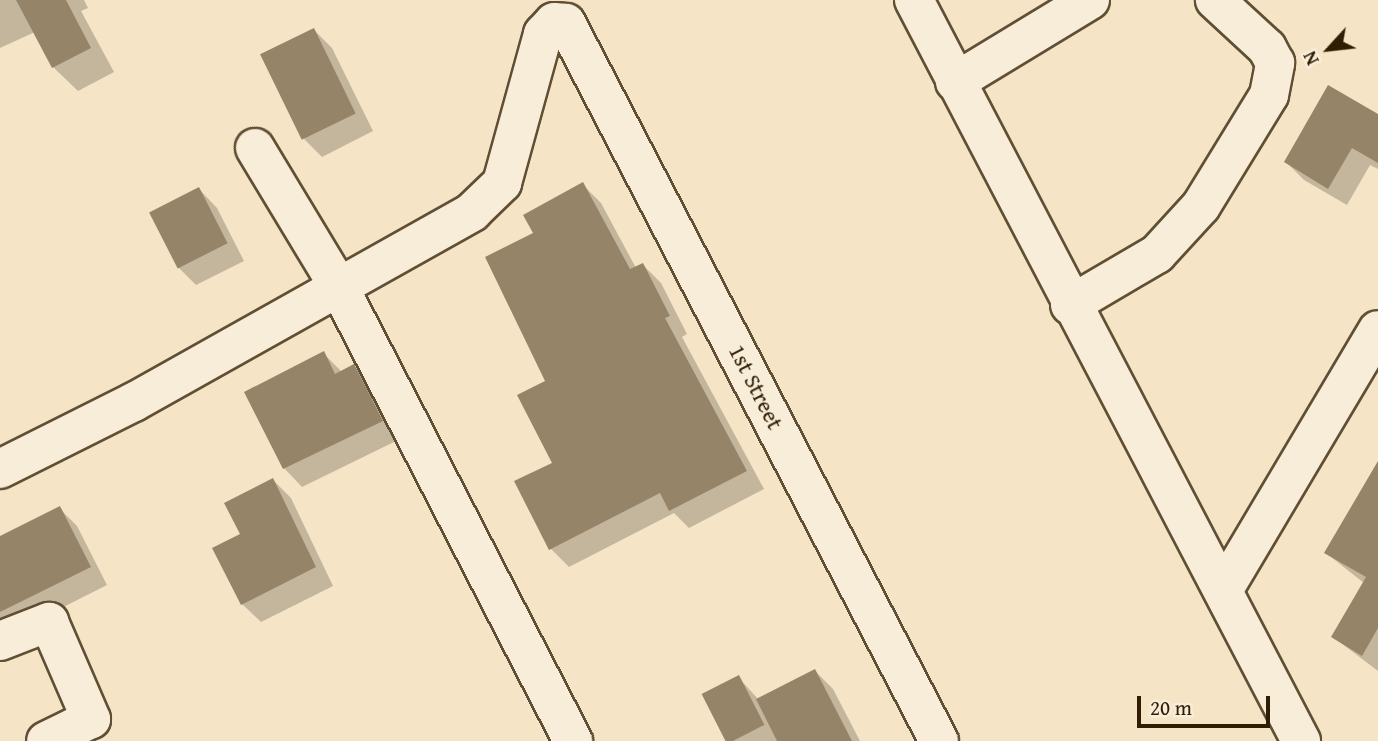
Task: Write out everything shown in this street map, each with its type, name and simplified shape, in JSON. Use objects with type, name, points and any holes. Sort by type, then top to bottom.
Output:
[{"type":"street","points":[[914,0],[1070,305],[1224,589],[1301,741]]},
{"type":"street","points":[[956,82],[1090,0]]},
{"type":"street","points":[[1070,305],[1157,254],[1201,206],[1269,94],[1275,63],[1267,48],[1214,0]]},
{"type":"street","name":"1st Street","points":[[340,289],[472,212],[502,183],[544,33],[554,22],[566,23],[939,741]]},
{"type":"street","points":[[255,148],[340,289],[573,741]]},
{"type":"street","points":[[0,469],[134,402],[340,289]]},
{"type":"street","points":[[1224,589],[1378,330]]},
{"type":"street","points":[[0,641],[49,622],[91,719],[46,741]]},
{"type":"building","points":[[16,0],[66,0],[91,48],[52,68]]},
{"type":"building","points":[[314,28],[356,113],[302,140],[260,54]]},
{"type":"building","points":[[1328,85],[1378,114],[1378,163],[1352,148],[1328,189],[1284,162]]},
{"type":"building","points":[[583,182],[630,269],[643,263],[670,316],[665,318],[747,471],[669,511],[660,493],[549,550],[514,481],[552,463],[517,395],[545,381],[485,257],[533,233],[523,215]]},
{"type":"building","points":[[199,187],[228,243],[178,269],[149,212]]},
{"type":"building","points":[[324,351],[335,374],[354,364],[383,421],[283,469],[244,392]]},
{"type":"building","points":[[1378,461],[1378,628],[1362,656],[1331,637],[1366,577],[1324,553]]},
{"type":"building","points":[[273,478],[316,567],[241,605],[212,548],[240,534],[224,503]]},
{"type":"building","points":[[60,506],[91,567],[0,612],[0,536]]},
{"type":"building","points":[[815,669],[852,741],[777,741],[756,699]]},
{"type":"building","points":[[739,675],[764,725],[733,741],[725,741],[702,694]]}]
